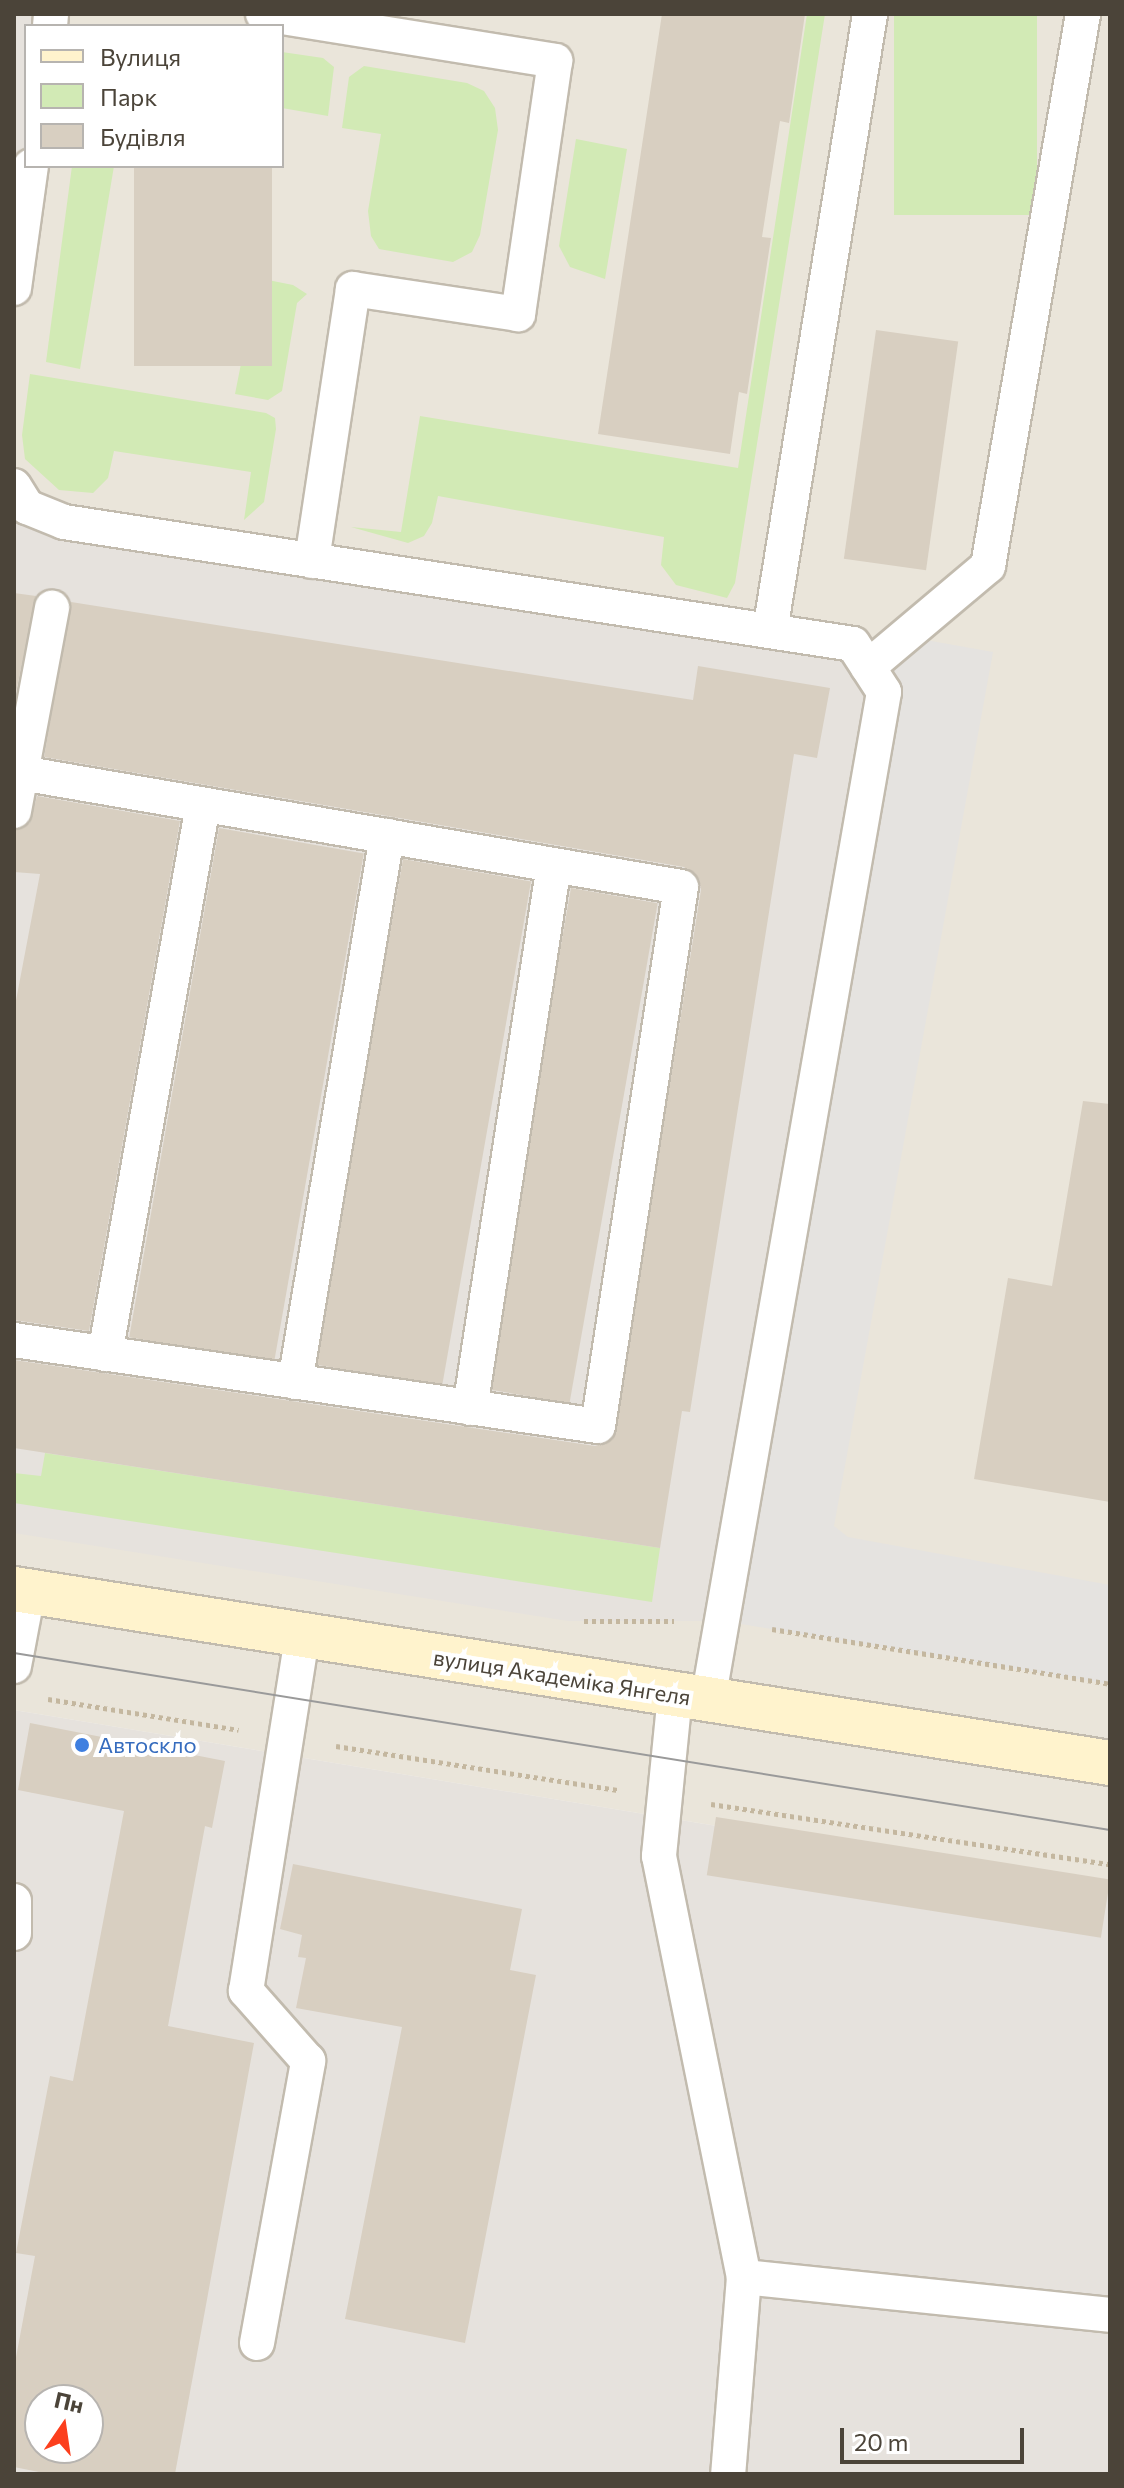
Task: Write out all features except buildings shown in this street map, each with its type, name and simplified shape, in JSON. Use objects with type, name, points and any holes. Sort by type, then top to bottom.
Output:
[{"type":"main road","name":"вулиця Академіка Янгеля","points":[[21,1590],[1110,1763]]},
{"type":"lane","points":[[263,14],[555,61],[518,314],[353,289],[312,561]]},
{"type":"lane","points":[[770,631],[870,14]]},
{"type":"lane","points":[[868,667],[988,566],[1083,14]]},
{"type":"lane","points":[[14,288],[31,168]]},
{"type":"lane","points":[[14,486],[27,507],[64,522],[853,644],[884,692],[722,1621],[691,1698],[663,1797],[659,1856],[744,2277],[728,2474]]},
{"type":"lane","points":[[14,811],[52,608]]},
{"type":"lane","points":[[14,1340],[598,1426],[681,887],[21,773]]},
{"type":"lane","points":[[105,1354],[203,805]]},
{"type":"lane","points":[[295,1382],[387,836]]},
{"type":"lane","points":[[470,1408],[554,865]]},
{"type":"lane","points":[[14,1666],[21,1590]]},
{"type":"lane","points":[[257,2343],[308,2061],[246,1991],[302,1636]]},
{"type":"lane","points":[[14,1901],[14,1933]]},
{"type":"lane","points":[[744,2277],[1110,2315]]},
{"type":"path","points":[[722,1621],[1110,1684]]},
{"type":"path","points":[[663,1797],[1110,1864]]},
{"type":"shaded area","points":[[14,14],[1110,14],[1110,1891],[14,1710]]},
{"type":"shaded area","points":[[14,14],[51,14],[50,24],[24,24],[26,168],[14,288]]},
{"type":"shaded area","points":[[14,486],[27,507],[853,644],[884,692],[722,1621],[568,1621],[14,1533]]},
{"type":"shaded area","points":[[909,637],[993,652],[834,1526],[848,1537],[1110,1585],[1110,1684],[722,1621],[889,653]]},
{"type":"shaded area","points":[[14,1710],[1110,1891],[1110,2474],[14,2474]]},
{"type":"green space","points":[[807,14],[825,14],[735,583],[727,598],[676,585],[661,565],[664,537],[438,496],[432,523],[424,536],[408,543],[351,527],[401,532],[420,416],[738,468]]},
{"type":"green space","points":[[894,14],[1037,14],[1037,215],[894,215]]},
{"type":"green space","points":[[284,52],[323,58],[334,67],[328,116],[284,108]]},
{"type":"green space","points":[[364,66],[467,83],[484,91],[495,108],[498,130],[480,235],[472,252],[453,262],[379,249],[371,236],[368,211],[381,134],[342,128],[349,77]]},
{"type":"green space","points":[[576,139],[627,149],[605,279],[570,267],[559,246]]},
{"type":"green space","points":[[72,168],[114,168],[80,369],[46,362]]},
{"type":"green space","points":[[258,278],[293,285],[307,294],[297,303],[282,391],[268,400],[235,394]]},
{"type":"green space","points":[[30,374],[266,413],[275,418],[276,429],[264,502],[244,520],[251,472],[114,451],[108,478],[93,493],[59,490],[25,459],[22,435]]},
{"type":"green space","points":[[45,1453],[660,1548],[652,1602],[14,1503],[14,1473],[41,1476]]},
{"type":"tram line","points":[[14,1653],[1110,1830]]},
{"type":"place","name":"Автоскло","points":[[82,1745]]}]
